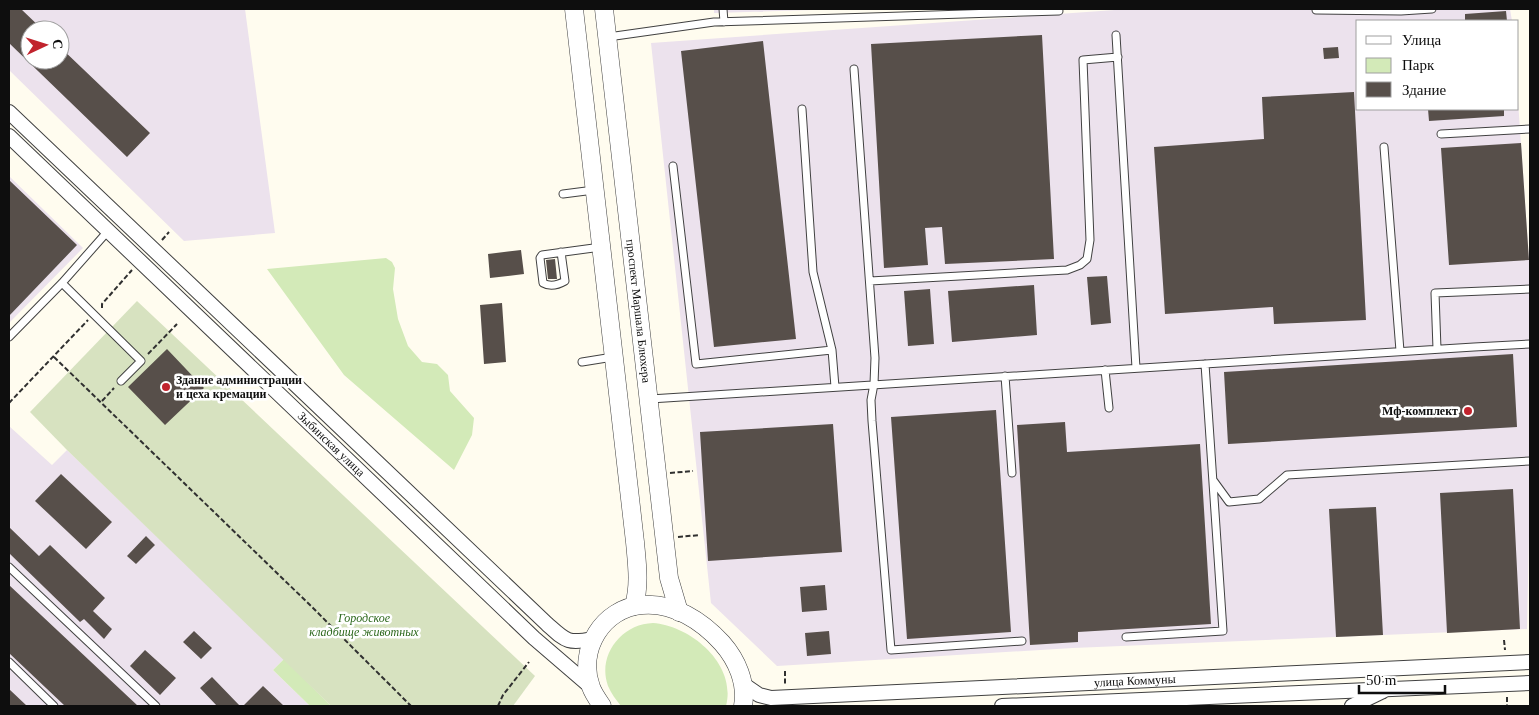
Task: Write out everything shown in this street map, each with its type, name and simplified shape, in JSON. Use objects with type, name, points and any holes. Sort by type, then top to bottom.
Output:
[{"type":"street","points":[[574,9],[636,551],[638,591],[634,606]]},
{"type":"street","name":"проспект Маршала Блюхера","points":[[604,9],[669,578],[679,612]]},
{"type":"street","name":"Зыбинская улица","points":[[9,112],[546,624],[569,641],[593,639]]},
{"type":"street","name":"Зыбинская улица","points":[[9,136],[534,638],[591,688]]},
{"type":"street","points":[[278,393],[290,380]]},
{"type":"street","points":[[602,706],[591,688],[588,674],[587,659],[590,645],[608,619],[620,611],[634,606],[659,606],[679,612],[700,623],[730,653],[739,669],[743,684],[743,706]]},
{"type":"street","name":"улица Коммуны","points":[[743,684],[759,695],[771,698],[1530,662]]},
{"type":"street","name":"улица Коммуны","points":[[1002,706],[1530,683]]},
{"type":"street","points":[[1352,706],[1386,689]]},
{"type":"lane","points":[[723,9],[724,22]]},
{"type":"lane","points":[[1316,10],[1401,11],[1432,9]]},
{"type":"lane","points":[[607,37],[724,22],[950,12],[1059,11]]},
{"type":"lane","points":[[1116,35],[1136,368]]},
{"type":"lane","points":[[870,281],[1067,270],[1080,265],[1087,259],[1090,240],[1082,60],[1118,57]]},
{"type":"lane","points":[[854,69],[875,358],[871,400],[872,421],[891,650],[1022,641]]},
{"type":"lane","points":[[802,109],[812,272],[832,350],[835,387]]},
{"type":"lane","points":[[1441,134],[1530,129]]},
{"type":"lane","points":[[1384,146],[1400,351]]},
{"type":"lane","points":[[673,166],[696,364],[832,350]]},
{"type":"lane","points":[[563,194],[595,190]]},
{"type":"lane","points":[[9,337],[62,283],[108,231]]},
{"type":"lane","points":[[561,252],[565,281],[560,284],[547,286],[543,283],[540,258],[542,255],[561,252],[601,247]]},
{"type":"lane","points":[[62,283],[140,361],[121,381]]},
{"type":"lane","points":[[1437,349],[1435,293],[1530,290]]},
{"type":"lane","points":[[649,399],[1530,344]]},
{"type":"lane","points":[[582,362],[615,357]]},
{"type":"lane","points":[[1126,637],[1223,631],[1205,364]]},
{"type":"lane","points":[[1105,370],[1109,408]]},
{"type":"lane","points":[[1005,376],[1012,473]]},
{"type":"lane","points":[[1214,480],[1228,502],[1258,499],[1287,475],[1530,461]]},
{"type":"lane","points":[[9,567],[156,706]]},
{"type":"lane","points":[[9,662],[54,706]]},
{"type":"path","points":[[106,313],[101,307],[102,304],[128,275]]},
{"type":"path","points":[[9,403],[90,318]]},
{"type":"path","points":[[140,361],[177,324]]},
{"type":"path","points":[[54,357],[102,401],[411,706]]},
{"type":"path","points":[[102,401],[121,381]]},
{"type":"path","points":[[670,473],[693,470]]},
{"type":"path","points":[[677,528],[678,538],[700,535]]},
{"type":"path","points":[[1504,640],[1505,658]]},
{"type":"path","points":[[498,706],[503,695],[529,662]]},
{"type":"path","points":[[1506,690],[1507,706]]},
{"type":"shaded area","points":[[9,9],[245,9],[275,233],[184,241],[9,70]]},
{"type":"shaded area","points":[[714,9],[848,9],[714,13]]},
{"type":"shaded area","points":[[1129,9],[1510,9],[1512,20],[1356,20],[1356,110],[1519,110],[1529,260],[1530,488],[1527,629],[1073,648],[777,666],[711,603],[651,43]]},
{"type":"shaded area","points":[[9,176],[83,248],[9,323]]},
{"type":"shaded area","points":[[9,426],[52,465],[67,450],[284,659],[273,670],[310,706],[9,706]]},
{"type":"green space","points":[[386,258],[392,262],[395,268],[393,289],[398,319],[408,346],[422,362],[437,364],[448,375],[450,391],[474,418],[472,435],[454,470],[344,375],[267,269]]},
{"type":"green space","name":"Городское кладбище животных","points":[[137,301],[535,676],[513,706],[331,706],[30,412]]},
{"type":"green space","points":[[653,623],[682,631],[708,650],[718,662],[725,676],[728,690],[726,706],[621,706],[608,686],[605,675],[609,653],[622,635],[641,625]]},
{"type":"green space","points":[[284,659],[331,706],[310,706],[273,670]]},
{"type":"building","points":[[9,9],[21,9],[33,20],[20,20],[20,54],[9,43]]},
{"type":"building","points":[[1506,11],[1507,20],[1465,20],[1465,14]]},
{"type":"building","points":[[1042,35],[1054,259],[945,264],[942,227],[925,228],[928,265],[884,268],[871,44]]},
{"type":"building","points":[[763,41],[796,339],[714,347],[681,51]]},
{"type":"building","points":[[1338,47],[1339,58],[1324,59],[1323,48]]},
{"type":"building","points":[[70,57],[150,133],[127,157],[37,70],[70,70]]},
{"type":"building","points":[[1354,92],[1366,320],[1274,324],[1273,307],[1165,314],[1154,147],[1264,139],[1262,97]]},
{"type":"building","points":[[1428,110],[1504,110],[1504,116],[1429,121]]},
{"type":"building","points":[[1521,143],[1529,260],[1449,265],[1441,148]]},
{"type":"building","points":[[9,180],[77,245],[9,316]]},
{"type":"building","points":[[521,250],[524,274],[490,278],[488,254]]},
{"type":"building","points":[[555,259],[557,279],[548,279],[546,260]]},
{"type":"building","points":[[1107,276],[1111,323],[1091,325],[1087,277]]},
{"type":"building","points":[[1034,285],[1037,335],[952,342],[948,291]]},
{"type":"building","points":[[930,289],[934,344],[908,346],[904,291]]},
{"type":"building","points":[[502,303],[506,362],[484,364],[480,305]]},
{"type":"building","name":"Здание администрации и цеха кремации","points":[[167,349],[204,388],[165,425],[128,387]]},
{"type":"building","points":[[1513,354],[1517,427],[1228,444],[1224,372]]},
{"type":"building","points":[[996,410],[1011,632],[907,639],[891,417]]},
{"type":"building","points":[[1065,422],[1067,452],[1200,444],[1211,624],[1078,632],[1078,642],[1030,645],[1017,425]]},
{"type":"building","points":[[833,424],[842,552],[708,561],[700,432]]},
{"type":"building","points":[[61,474],[112,522],[86,549],[35,501]]},
{"type":"building","points":[[1513,489],[1520,629],[1447,633],[1440,493]]},
{"type":"building","points":[[1376,507],[1383,635],[1336,637],[1329,509]]},
{"type":"building","points":[[9,527],[39,556],[50,545],[105,598],[93,611],[112,629],[104,639],[84,619],[80,622],[9,553]]},
{"type":"building","points":[[146,536],[155,545],[136,564],[127,556]]},
{"type":"building","points":[[9,585],[138,706],[65,706],[9,653]]},
{"type":"building","points":[[825,585],[827,610],[802,612],[800,587]]},
{"type":"building","points":[[194,631],[212,648],[201,659],[183,642]]},
{"type":"building","points":[[829,631],[831,654],[807,656],[805,633]]},
{"type":"building","points":[[145,650],[176,678],[160,695],[130,666]]},
{"type":"building","points":[[212,677],[240,706],[217,706],[200,688]]},
{"type":"building","points":[[263,686],[284,706],[243,706]]},
{"type":"building","points":[[9,689],[27,706],[9,706]]},
{"type":"place","name":"Здание администрации и цеха кремации","points":[[166,387]]},
{"type":"place","name":"Мф-комплект","points":[[1468,411]]}]
